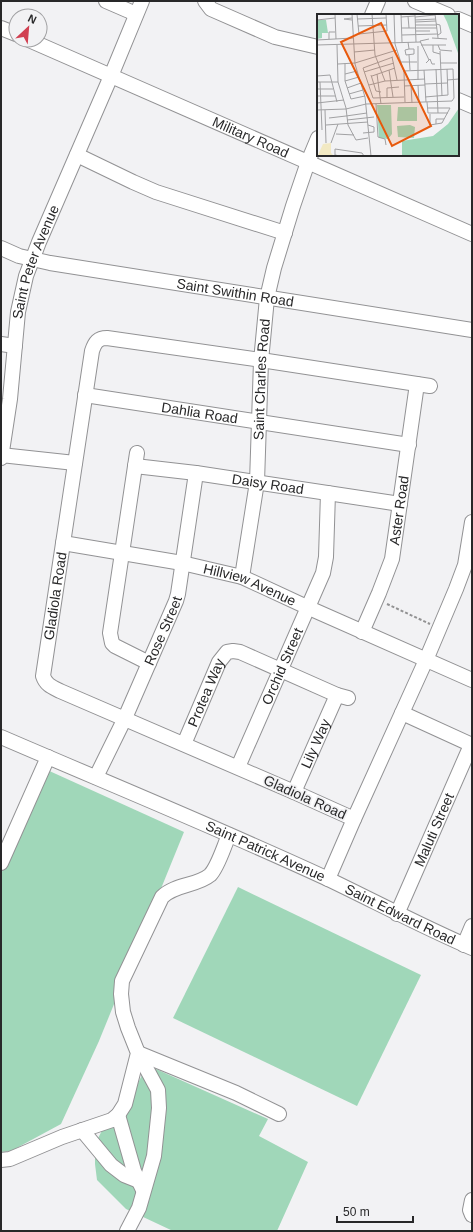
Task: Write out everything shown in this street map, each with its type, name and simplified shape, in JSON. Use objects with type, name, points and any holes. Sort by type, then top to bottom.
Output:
[{"type":"street","points":[[106,1],[139,7]]},
{"type":"street","points":[[205,1],[211,9],[274,37],[317,47]]},
{"type":"street","points":[[372,14],[378,1]]},
{"type":"street","points":[[415,1],[446,14]]},
{"type":"street","name":"Saint Peter Avenue","points":[[1,458],[8,345],[18,312],[26,276],[139,7]]},
{"type":"street","points":[[459,19],[472,25]]},
{"type":"street","name":"Military Road","points":[[47,48],[472,234]]},
{"type":"street","points":[[459,100],[472,106]]},
{"type":"street","name":"Saint Charles Road","points":[[242,577],[257,482],[261,360],[267,298],[285,233],[308,162],[317,140]]},
{"type":"street","points":[[77,156],[156,192],[285,233]]},
{"type":"street","name":"Saint Swithin Road","points":[[1,248],[32,260],[472,330]]},
{"type":"street","name":"Gladiola Road","points":[[261,360],[102,338],[97,340],[92,350],[43,676],[47,684],[60,691],[238,767],[354,820]]},
{"type":"street","name":"Aster Road","points":[[261,360],[424,385],[409,445],[392,559],[362,632]]},
{"type":"street","name":"Dahlia Road","points":[[85,395],[409,445]]},
{"type":"street","points":[[2,455],[75,463]]},
{"type":"street","name":"Daisy Road","points":[[149,663],[115,646],[110,633],[136,459],[196,473],[400,504]]},
{"type":"street","name":"Rose Street","points":[[96,777],[176,601],[196,473]]},
{"type":"street","name":"Orchid Street","points":[[238,767],[320,582],[325,566],[328,493]]},
{"type":"street","name":"Saint Patrick Avenue","points":[[1,737],[328,879],[426,660],[456,589],[468,566],[472,522]]},
{"type":"street","name":"Hillview Avenue","points":[[62,543],[182,564],[242,577],[472,680]]},
{"type":"street","name":"Protea Way","points":[[184,744],[219,662],[227,652],[240,652],[281,670]]},
{"type":"street","name":"Lily Way","points":[[281,670],[342,696],[294,792]]},
{"type":"street","points":[[402,713],[472,745]]},
{"type":"street","name":"Maluti Street","points":[[397,914],[472,745]]},
{"type":"street","points":[[1,863],[48,757]]},
{"type":"street","points":[[127,1231],[139,1208],[141,1186],[154,1156],[160,1108],[158,1090],[138,1053],[128,1028],[121,994],[122,981],[162,897],[167,892],[209,875],[215,867],[229,836]]},
{"type":"street","name":"Saint Edward Road","points":[[328,879],[397,914],[468,947]]},
{"type":"street","points":[[468,947],[472,926]]},
{"type":"street","points":[[138,1053],[236,1093],[279,1114]]},
{"type":"street","points":[[1,1160],[10,1159],[62,1137],[112,1120],[118,1115],[125,1104],[138,1053]]},
{"type":"street","points":[[118,1115],[134,1171],[141,1186]]},
{"type":"street","points":[[82,1130],[111,1165],[141,1186]]},
{"type":"street","points":[[472,1200],[470,1210],[472,1215]]},
{"type":"path","points":[[376,599],[440,628]]},
{"type":"green space","points":[[45,769],[184,832],[99,1041],[61,1124],[11,1151],[1,1152],[1,874]]},
{"type":"green space","points":[[238,887],[421,975],[357,1106],[173,1018]]},
{"type":"green space","points":[[147,1065],[268,1119],[259,1136],[308,1162],[277,1231],[173,1231],[126,1209],[97,1180],[95,1144],[108,1119],[133,1093]]}]
